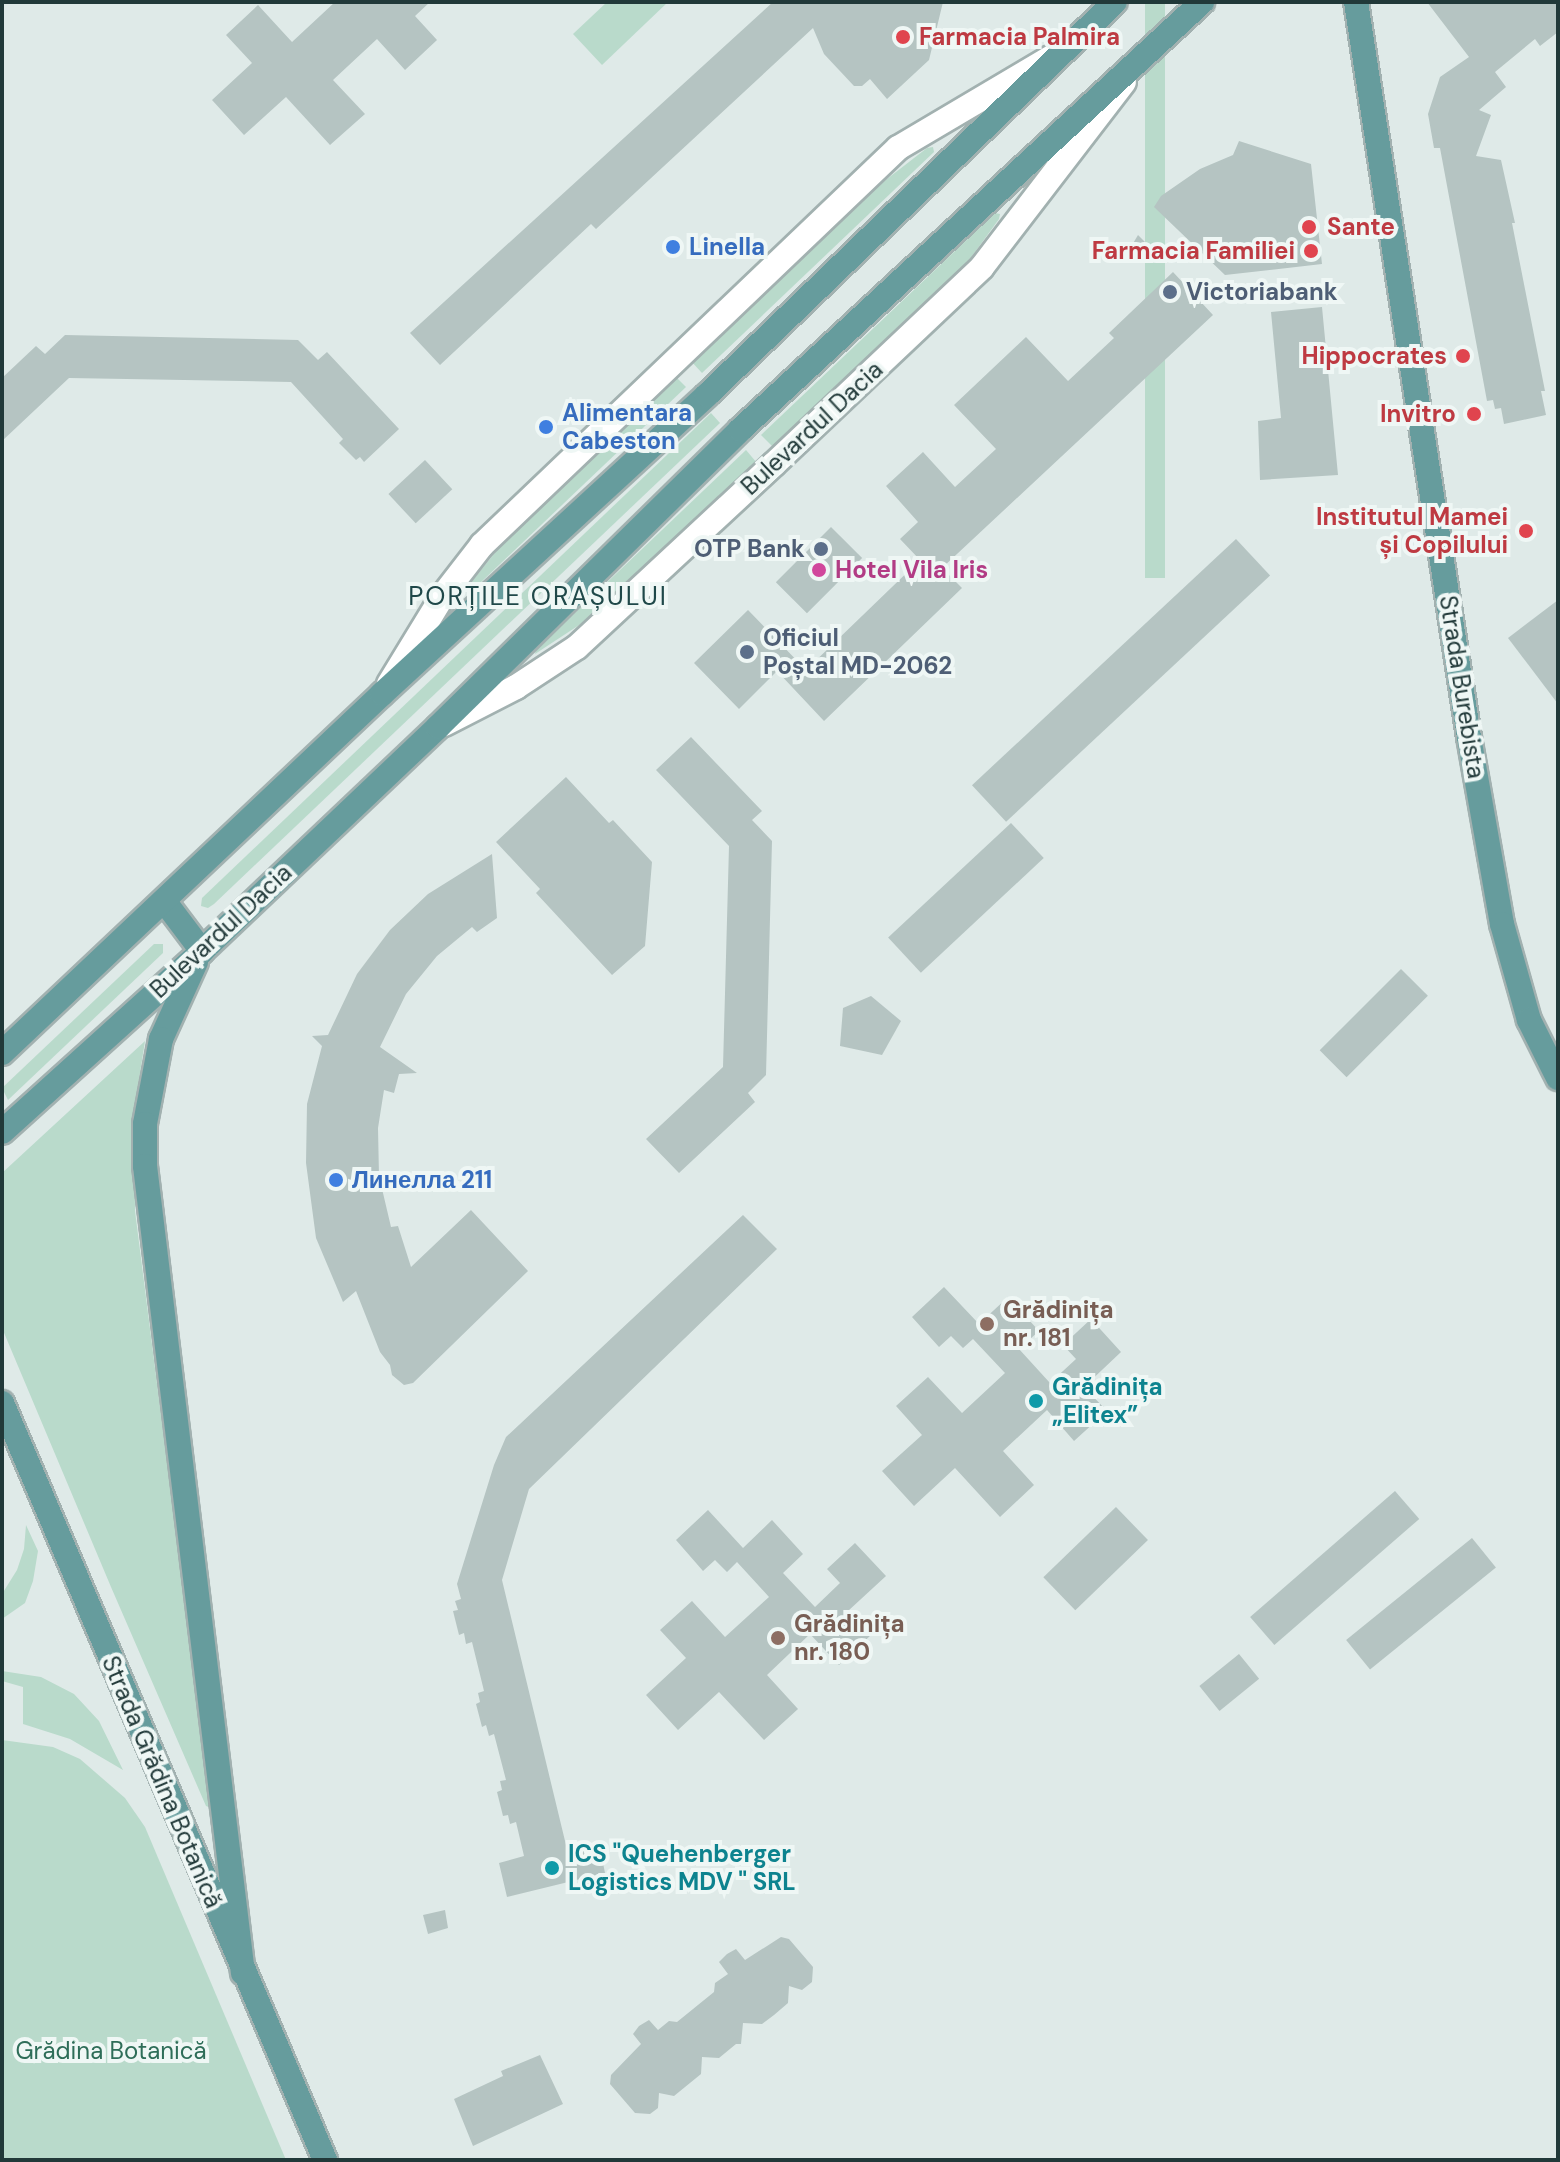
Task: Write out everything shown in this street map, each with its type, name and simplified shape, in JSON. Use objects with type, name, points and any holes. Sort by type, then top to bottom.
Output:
[{"type":"main road","points":[[2,1053],[382,694],[707,395],[1115,2]]},
{"type":"main road","name":"Bulevardul Dacia","points":[[2,1132],[202,951],[438,727],[740,430],[1202,2]]},
{"type":"main road","name":"Strada Burebista","points":[[1356,2],[1467,722],[1502,924],[1529,1020],[1558,1078]]},
{"type":"main road","points":[[165,902],[202,951],[161,1039],[145,1124],[145,1166],[243,1973]]},
{"type":"main road","name":"Strada Grădina Botanică","points":[[2,1403],[325,2160]]},
{"type":"street","points":[[382,694],[444,594],[482,545],[854,188],[898,148],[1065,48]]},
{"type":"street","name":"Bulevardul Dacia","points":[[438,727],[516,687],[577,647],[796,444],[982,267],[1080,143],[1132,70]]},
{"type":"green space","points":[[607,2],[668,2],[602,65],[573,34]]},
{"type":"green space","points":[[1145,2],[1165,2],[1165,578],[1145,578]]},
{"type":"green space","points":[[933,147],[934,152],[702,373],[690,360],[865,196],[927,148]]},
{"type":"green space","points":[[995,213],[1000,214],[999,219],[967,263],[773,447],[761,435]]},
{"type":"green space","points":[[674,375],[686,387],[478,585],[465,590],[518,524]]},
{"type":"green space","points":[[711,413],[720,423],[214,904],[208,908],[201,906],[202,898]]},
{"type":"green space","points":[[746,450],[757,463],[599,612],[535,654],[536,650]]},
{"type":"green space","points":[[154,944],[163,944],[163,953],[8,1100],[2,1088]]},
{"type":"green space","points":[[145,1041],[134,1111],[135,1211],[211,1808],[206,1806],[2,1328],[2,1173]]},
{"type":"green space","points":[[26,1525],[38,1551],[33,1581],[25,1603],[2,1619],[2,1594],[17,1570],[24,1549]]},
{"type":"green space","points":[[2,1671],[41,1677],[74,1694],[99,1721],[123,1770],[70,1739],[23,1724],[23,1687],[2,1681]]},
{"type":"green space","name":"Grădina Botanică","points":[[2,1740],[53,1747],[80,1759],[125,1798],[145,1827],[286,2160],[2,2160]]},
{"type":"building","points":[[335,2],[430,2],[415,16],[437,40],[405,70],[377,39],[333,80],[365,114],[330,145],[286,97],[244,135],[212,100],[252,63],[226,35],[258,5],[292,42]]},
{"type":"building","points":[[773,2],[943,2],[929,60],[887,99],[870,79],[862,86],[854,86],[824,54],[813,28],[596,229],[591,224],[440,365],[410,333]]},
{"type":"building","points":[[1427,2],[1558,2],[1558,32],[1540,46],[1535,39],[1495,72],[1506,87],[1479,110],[1491,115],[1476,156],[1501,160],[1545,391],[1541,391],[1546,415],[1504,424],[1501,408],[1495,409],[1493,400],[1487,401],[1440,148],[1434,148],[1428,114],[1440,77],[1469,57]]},
{"type":"building","points":[[1239,141],[1311,164],[1322,264],[1225,275],[1154,207],[1161,196],[1200,169],[1233,155]]},
{"type":"building","points":[[1138,235],[1158,255],[1122,262]]},
{"type":"building","points":[[1173,272],[1213,315],[942,568],[962,588],[824,721],[777,671],[739,709],[694,663],[748,610],[806,670],[920,560],[900,539],[918,522],[886,486],[923,452],[955,487],[996,449],[954,405],[1026,337],[1068,381],[1114,338],[1109,333]]},
{"type":"building","points":[[1322,307],[1338,475],[1260,480],[1258,421],[1281,418],[1271,312]]},
{"type":"building","points":[[65,335],[298,340],[318,360],[327,352],[399,429],[364,462],[360,457],[356,460],[339,443],[343,439],[291,382],[69,378],[2,441],[2,378],[36,346],[45,354]]},
{"type":"building","points":[[425,460],[452,489],[416,523],[388,494]]},
{"type":"building","name":"Hotel Vila Iris","points":[[831,527],[862,558],[807,613],[776,582]]},
{"type":"building","points":[[1236,539],[1270,576],[1006,822],[972,785]]},
{"type":"building","points":[[1558,600],[1558,704],[1508,638]]},
{"type":"building","points":[[691,737],[762,811],[752,820],[772,841],[766,1075],[748,1093],[755,1102],[679,1173],[646,1139],[723,1067],[729,846],[656,770]]},
{"type":"building","points":[[566,777],[609,823],[613,820],[652,862],[645,946],[612,975],[536,893],[540,889],[496,842]]},
{"type":"building","points":[[1011,823],[1044,858],[921,973],[888,938]]},
{"type":"building","points":[[492,854],[497,918],[477,932],[472,927],[437,956],[406,994],[380,1047],[417,1073],[399,1074],[394,1093],[384,1090],[378,1128],[379,1176],[391,1227],[398,1226],[411,1267],[471,1210],[528,1271],[413,1383],[404,1385],[392,1375],[390,1365],[380,1352],[356,1291],[343,1302],[316,1238],[306,1163],[307,1104],[322,1046],[312,1036],[328,1035],[357,974],[390,930],[428,894]]},
{"type":"building","points":[[1401,969],[1428,996],[1347,1077],[1320,1050]]},
{"type":"building","points":[[871,996],[901,1021],[882,1055],[840,1046],[843,1008]]},
{"type":"building","points":[[743,1215],[777,1249],[529,1489],[502,1580],[566,1845],[575,1842],[579,1852],[600,1848],[605,1873],[507,1897],[499,1863],[524,1856],[516,1822],[510,1824],[508,1815],[503,1816],[497,1792],[502,1790],[500,1781],[506,1780],[494,1734],[489,1736],[486,1725],[482,1727],[476,1704],[480,1702],[478,1693],[484,1691],[472,1642],[466,1644],[464,1633],[459,1635],[453,1611],[458,1610],[455,1601],[461,1599],[457,1584],[494,1465],[506,1437]]},
{"type":"building","name":"Grădinița „Elitex”","points":[[944,1287],[979,1324],[1008,1297],[1039,1331],[1019,1349],[1050,1383],[1076,1359],[1063,1345],[1091,1319],[1121,1352],[1084,1387],[1107,1411],[1074,1441],[1047,1410],[1003,1451],[1034,1485],[1000,1517],[955,1468],[914,1506],[882,1471],[922,1435],[896,1406],[928,1377],[962,1413],[1005,1373],[973,1339],[963,1348],[951,1336],[939,1347],[912,1317]]},
{"type":"building","points":[[1395,1491],[1419,1519],[1274,1645],[1250,1617]]},
{"type":"building","points":[[1116,1507],[1148,1540],[1075,1610],[1043,1577]]},
{"type":"building","points":[[708,1510],[743,1548],[772,1520],[803,1554],[783,1573],[815,1607],[840,1583],[827,1569],[855,1543],[886,1576],[848,1611],[871,1635],[839,1665],[810,1634],[767,1675],[798,1709],[764,1740],[719,1692],[678,1730],[646,1695],[686,1658],[660,1630],[692,1601],[725,1637],[769,1597],[737,1562],[727,1572],[715,1560],[703,1571],[676,1540]]},
{"type":"building","points":[[1472,1538],[1496,1568],[1370,1669],[1346,1640]]},
{"type":"building","points":[[1239,1654],[1259,1679],[1220,1711],[1199,1686]]},
{"type":"building","points":[[445,1910],[448,1928],[428,1934],[423,1915]]},
{"type":"building","points":[[781,1937],[789,1939],[813,1967],[812,1982],[802,1990],[789,1986],[788,2003],[774,2015],[762,2024],[743,2023],[741,2044],[736,2044],[719,2058],[702,2057],[701,2074],[674,2096],[659,2093],[658,2108],[650,2114],[635,2113],[610,2084],[611,2075],[641,2044],[633,2034],[639,2026],[649,2020],[658,2030],[669,2021],[677,2022],[714,1992],[715,1983],[728,1974],[719,1962],[727,1954],[736,1949],[745,1960]]},
{"type":"building","points":[[540,2055],[563,2104],[473,2146],[454,2099],[503,2076],[501,2071]]},
{"type":"place","name":"Farmacia Palmira","points":[[903,37]]},
{"type":"place","name":"Sante","points":[[1309,227]]},
{"type":"place","name":"Linella","points":[[673,247]]},
{"type":"place","name":"Farmacia Familiei","points":[[1311,251]]},
{"type":"place","name":"Victoriabank","points":[[1170,292]]},
{"type":"place","name":"Hippocrates","points":[[1463,356]]},
{"type":"place","name":"Invitro","points":[[1474,414]]},
{"type":"place","name":"Alimentara Cabeston","points":[[546,427]]},
{"type":"place","name":"Institutul Mamei și Copilului","points":[[1526,531]]},
{"type":"place","name":"OTP Bank","points":[[821,549]]},
{"type":"place","name":"Hotel Vila Iris","points":[[819,570]]},
{"type":"place","name":"Oficiul Poștal MD-2062","points":[[747,652]]},
{"type":"place","name":"Линелла 211","points":[[336,1180]]},
{"type":"place","name":"Grădinița nr. 181","points":[[987,1324]]},
{"type":"place","name":"Grădinița „Elitex”","points":[[1036,1401]]},
{"type":"place","name":"Grădinița nr. 180","points":[[778,1638]]},
{"type":"place","name":"ICS \"Quehenberger Logistics MDV \" SRL","points":[[552,1868]]},
{"type":"district","name":"PORȚILE ORAȘULUI","points":[[538,597]]}]
